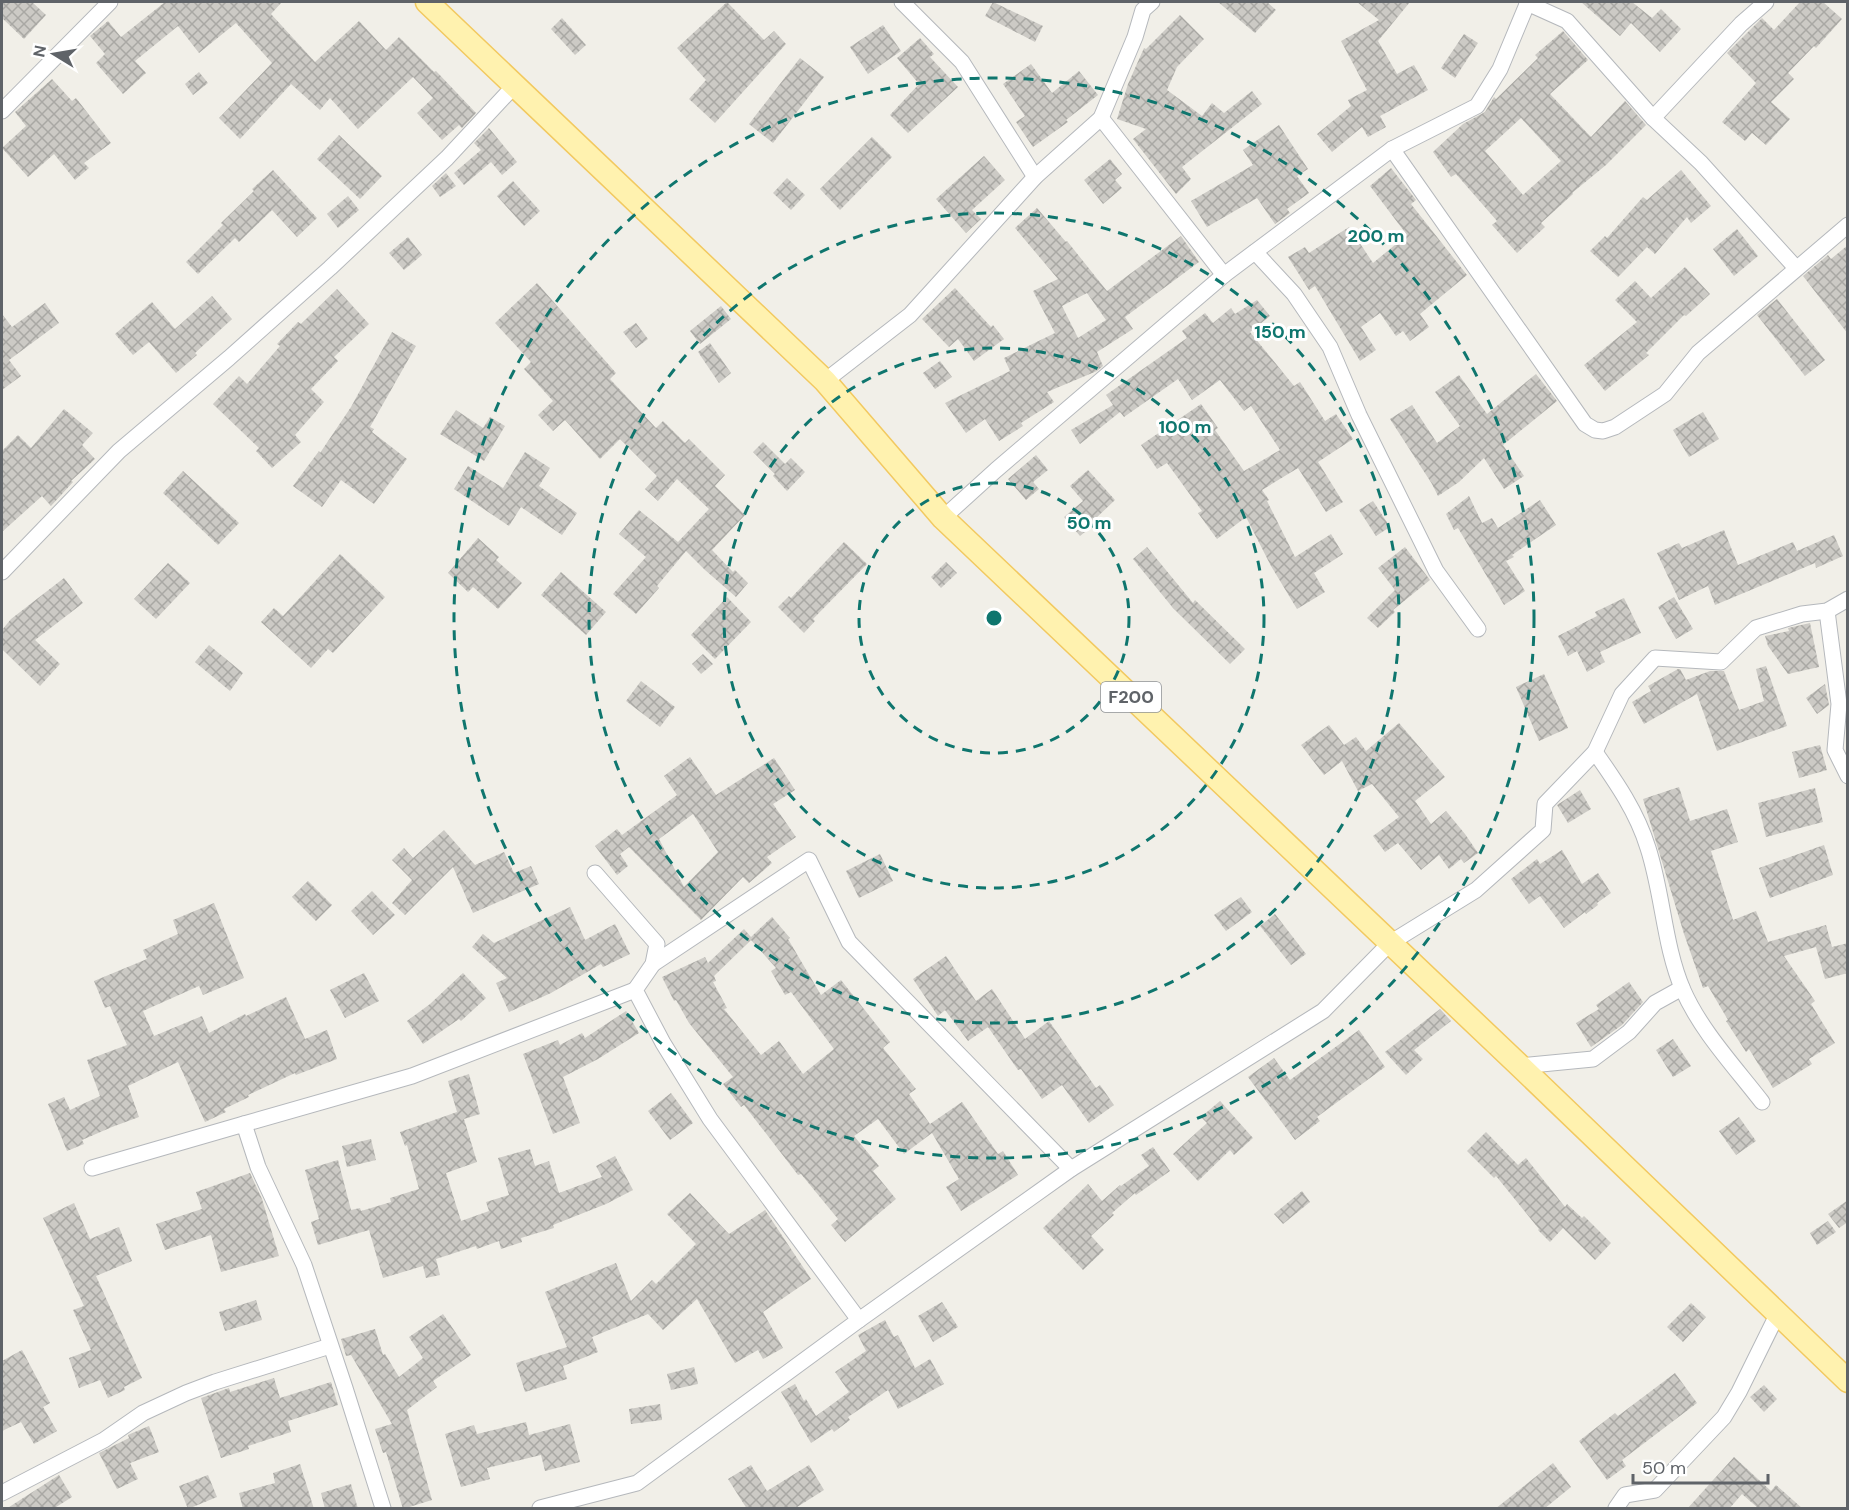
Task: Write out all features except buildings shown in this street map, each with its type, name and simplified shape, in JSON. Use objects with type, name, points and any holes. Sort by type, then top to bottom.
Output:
[{"type":"main road","name":"F200","points":[[427,2],[825,381],[943,518],[1848,1381]]},
{"type":"street","points":[[2,111],[110,2]]},
{"type":"street","points":[[902,2],[962,62],[1035,177]]},
{"type":"street","points":[[825,381],[910,315],[1035,177],[1101,118],[1135,37],[1143,10],[1152,2]]},
{"type":"street","points":[[943,518],[1005,462],[1224,275],[1392,149],[1477,106],[1500,69],[1527,2],[1567,21],[1653,118],[1701,164],[1796,268]]},
{"type":"street","points":[[1653,118],[1741,24],[1766,2]]},
{"type":"street","points":[[2,572],[119,451],[229,358],[330,268],[447,158],[515,85]]},
{"type":"street","points":[[1101,118],[1224,275]]},
{"type":"street","points":[[1392,149],[1585,424],[1595,430],[1603,431],[1615,427],[1665,394],[1698,353],[1848,225]]},
{"type":"street","points":[[1255,252],[1294,294],[1330,347],[1359,415],[1436,571],[1478,629]]},
{"type":"street","points":[[540,1509],[637,1483],[859,1320],[1071,1169],[1323,1011],[1390,943],[1476,890],[1543,830],[1545,804],[1595,752],[1622,694],[1655,658],[1721,662],[1756,628],[1802,614],[1827,611],[1848,600]]},
{"type":"street","points":[[1827,611],[1839,704],[1835,750],[1848,776]]},
{"type":"street","points":[[1595,752],[1628,802],[1648,848],[1682,988],[1696,1018],[1762,1102]]},
{"type":"street","points":[[92,1168],[412,1076],[634,990],[653,964],[809,860],[849,942],[1071,1169]]},
{"type":"street","points":[[596,873],[657,944],[653,964]]},
{"type":"street","points":[[1520,1066],[1593,1059],[1629,1032],[1655,1004],[1682,988]]},
{"type":"street","points":[[634,990],[663,1043],[710,1119],[859,1320]]},
{"type":"street","points":[[244,1124],[258,1167],[304,1265],[383,1509]]},
{"type":"street","points":[[1616,1509],[1625,1495],[1655,1490],[1724,1417],[1777,1315]]},
{"type":"street","points":[[2,1493],[104,1440],[143,1413],[186,1393],[330,1346]]}]
